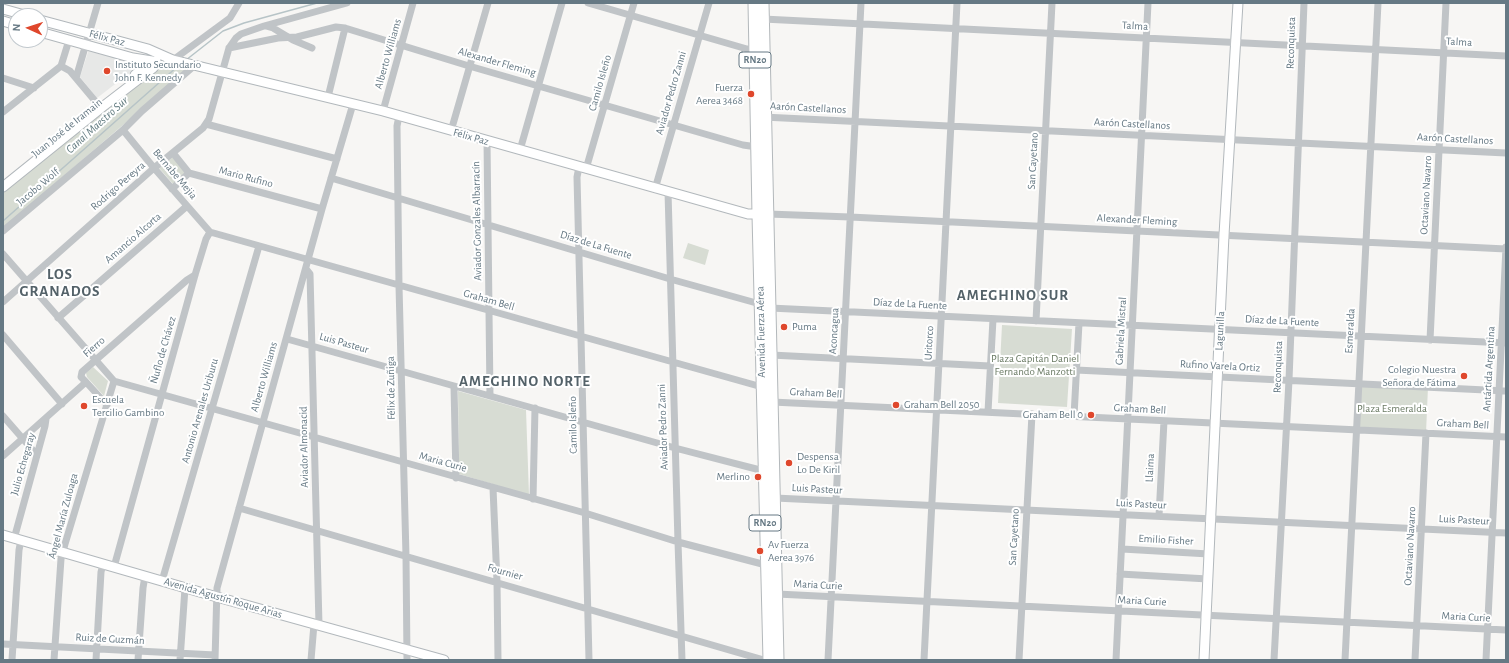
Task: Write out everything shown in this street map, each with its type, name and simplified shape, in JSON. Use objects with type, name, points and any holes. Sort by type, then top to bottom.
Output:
[{"type":"main road","name":"Avenida Fuerza Aérea","points":[[754,3],[755,50],[761,117],[757,147],[763,214]]},
{"type":"main road","name":"Avenida Fuerza Aérea","points":[[763,3],[764,19],[761,117],[765,306],[762,386],[769,660]]},
{"type":"main road","name":"Lagunilla","points":[[1204,660],[1224,235],[1238,3]]},
{"type":"main road","name":"Félix Paz","points":[[48,22],[148,49],[173,60],[328,97],[399,116],[748,214],[763,214]]},
{"type":"main road","name":"Félix Paz","points":[[48,34],[146,61],[173,60]]},
{"type":"main road","name":"Juan José de Iramain","points":[[3,187],[140,72],[146,61]]},
{"type":"main road","name":"Juan José de Iramain","points":[[3,179],[99,106],[153,68],[156,61]]},
{"type":"main road","name":"Avenida Fuerza Aérea","points":[[765,306],[771,355],[778,660]]},
{"type":"main road","name":"Avenida Agustín Roque Arias","points":[[3,535],[185,588],[444,660]]},
{"type":"street","points":[[76,78],[98,3]]},
{"type":"street","points":[[173,60],[230,18],[238,3]]},
{"type":"street","points":[[337,159],[206,124],[229,48],[236,38],[241,34],[264,26],[347,3]]},
{"type":"street","name":"Alberto Williams","points":[[383,112],[414,3]]},
{"type":"street","points":[[451,131],[488,3]]},
{"type":"street","points":[[520,150],[562,3]]},
{"type":"street","points":[[588,3],[746,49],[755,50]]},
{"type":"street","name":"Camilo Isleño","points":[[589,660],[578,177],[583,168],[605,105],[634,3]]},
{"type":"street","name":"Aviador Pedro Zanni","points":[[655,189],[709,3]]},
{"type":"street","name":"Aconcagua","points":[[828,660],[861,3]]},
{"type":"street","name":"Uritorco","points":[[924,660],[957,3]]},
{"type":"street","name":"San Cayetano","points":[[1036,321],[1052,3]]},
{"type":"street","name":"Gabriela Mistral","points":[[1116,660],[1148,3]]},
{"type":"street","name":"Reconquista","points":[[1274,660],[1289,380],[1304,3]]},
{"type":"street","name":"Esmeralda","points":[[1345,660],[1378,3]]},
{"type":"street","name":"Octaviano Navarro","points":[[1430,340],[1446,3]]},
{"type":"street","name":"Talma","points":[[764,19],[1506,56]]},
{"type":"street","points":[[264,26],[273,28],[289,38],[312,48]]},
{"type":"street","name":"Alexander Fleming","points":[[229,48],[278,38],[289,38],[336,27],[345,28],[401,46],[673,125],[743,145],[757,147]]},
{"type":"street","points":[[328,97],[345,28]]},
{"type":"street","points":[[3,112],[61,66],[69,40]]},
{"type":"street","name":"Jacobo Wolf","points":[[3,231],[123,130],[142,111],[195,65]]},
{"type":"street","points":[[61,66],[70,71],[99,106]]},
{"type":"street","points":[[3,78],[34,88]]},
{"type":"street","name":"Alberto Williams","points":[[215,658],[217,588],[322,209],[353,104]]},
{"type":"street","name":"Félix de Zuñiga","points":[[399,116],[397,126],[399,286],[404,462],[407,660]]},
{"type":"street","name":"Aarón Castellanos","points":[[761,117],[1506,153]]},
{"type":"street","name":"Rodrigo Pereyra","points":[[3,302],[154,168],[206,124]]},
{"type":"street","name":"Bernabe Mejia","points":[[123,130],[210,232]]},
{"type":"street","name":"Aviador Gonzales Albarracín","points":[[488,141],[490,396]]},
{"type":"street","points":[[172,189],[190,173],[173,153]]},
{"type":"street","name":"Mario Rufino","points":[[190,173],[322,209]]},
{"type":"street","name":"Díaz de La Fuente","points":[[331,178],[765,306],[846,312],[1504,343]]},
{"type":"street","name":"Aviador Pedro Zanni","points":[[668,192],[682,660]]},
{"type":"street","name":"Amancio Alcorta","points":[[58,318],[187,206]]},
{"type":"street","name":"Alexander Fleming","points":[[763,214],[946,221],[1435,246],[1506,248]]},
{"type":"street","name":"Graham Bell","points":[[210,232],[581,337],[762,386]]},
{"type":"street","name":"Ñuflo de Chávez","points":[[114,567],[195,275],[206,239],[210,232]]},
{"type":"street","name":"Antonio Arenales Uriburu","points":[[162,581],[213,410],[259,246]]},
{"type":"street","name":"Antártida Argentina","points":[[1486,660],[1497,437],[1503,391],[1506,248]]},
{"type":"street","points":[[3,254],[114,382]]},
{"type":"street","name":"Aviador Almonacid","points":[[306,268],[310,274],[313,345],[317,531],[316,625],[311,660]]},
{"type":"street","name":"Fierro","points":[[86,382],[81,374],[82,372],[187,280],[195,275]]},
{"type":"street","points":[[988,412],[993,319]]},
{"type":"street","points":[[1074,416],[1079,323]]},
{"type":"street","points":[[3,334],[62,404]]},
{"type":"street","name":"Luis Pasteur","points":[[287,339],[313,345],[675,448],[764,471]]},
{"type":"street","points":[[771,355],[990,366]]},
{"type":"street","name":"Rufino Varela Ortiz","points":[[1076,370],[1503,391]]},
{"type":"street","points":[[3,456],[86,382],[107,405]]},
{"type":"street","name":"Maria Curie","points":[[114,382],[404,462],[678,542],[766,565]]},
{"type":"street","name":"Ángel María Zuloaga","points":[[54,660],[63,553],[114,382]]},
{"type":"street","points":[[454,386],[456,478]]},
{"type":"street","name":"Graham Bell","points":[[772,402],[1506,437]]},
{"type":"street","points":[[533,499],[535,408]]},
{"type":"street","name":"San Cayetano","points":[[1019,660],[1032,414]]},
{"type":"street","points":[[3,416],[37,455]]},
{"type":"street","name":"Julio Echegaray","points":[[12,660],[19,550],[18,539],[46,419]]},
{"type":"street","name":"Llaima","points":[[1159,516],[1164,421]]},
{"type":"street","name":"Octaviano Navarro","points":[[1415,660],[1426,433]]},
{"type":"street","points":[[493,488],[497,582],[498,660]]},
{"type":"street","name":"Luis Pasteur","points":[[775,498],[1506,534]]},
{"type":"street","name":"Fournier","points":[[239,508],[764,660]]},
{"type":"street","name":"Emilio Fisher","points":[[1122,549],[1209,554]]},
{"type":"street","points":[[96,660],[100,572],[103,564]]},
{"type":"street","points":[[1120,574],[1208,579]]},
{"type":"street","points":[[138,660],[145,576]]},
{"type":"street","points":[[181,657],[185,588]]},
{"type":"street","name":"Maria Curie","points":[[777,594],[1506,630]]},
{"type":"street","name":"Ruiz de Guzmán","points":[[3,644],[97,649],[181,657],[215,658]]},
{"type":"shaded area","name":"Instituto Secundario John F. Kennedy","points":[[89,49],[140,65],[97,98],[80,77]]},
{"type":"green space","points":[[169,66],[187,70],[3,228],[3,191],[155,70]]},
{"type":"green space","points":[[173,157],[186,173],[173,184],[159,168]]},
{"type":"green space","points":[[688,243],[709,250],[705,265],[683,258]]},
{"type":"green space","name":"Plaza Capitán Daniel Fernando Manzotti","points":[[1002,325],[1072,329],[1067,407],[998,403]]},
{"type":"green space","points":[[93,367],[108,381],[104,396],[87,377],[86,373]]},
{"type":"green space","name":"Plaza Esmeralda","points":[[1359,384],[1428,387],[1426,433],[1357,430]]},
{"type":"green space","points":[[458,391],[526,410],[529,495],[459,474]]},
{"type":"waterway","name":"Canal Maestro Sur","points":[[186,60],[223,31],[244,23],[317,3]]},
{"type":"waterway","name":"Canal Maestro Sur","points":[[3,221],[178,66]]},
{"type":"place","name":"Instituto Secundario John F. Kennedy","points":[[107,71]]},
{"type":"place","name":"Fuerza Aerea 3468","points":[[751,94]]},
{"type":"place","name":"Puma","points":[[784,327]]},
{"type":"place","name":"Colegio Nuestra Señora de Fátima","points":[[1464,376]]},
{"type":"place","name":"Graham Bell 2050","points":[[896,405]]},
{"type":"place","name":"Escuela Tercilio Gambino","points":[[84,406]]},
{"type":"place","name":"Graham Bell 0","points":[[1091,415]]},
{"type":"place","name":"Despensa Lo De Kiril","points":[[789,463]]},
{"type":"place","name":"Merlino","points":[[758,477]]},
{"type":"place","name":"Av Fuerza Aerea 3976","points":[[760,551]]},
{"type":"district","name":"LOS GRANADOS","points":[[60,282]]},
{"type":"district","name":"AMEGHINO SUR","points":[[1013,295]]},
{"type":"district","name":"AMEGHINO NORTE","points":[[525,381]]}]
